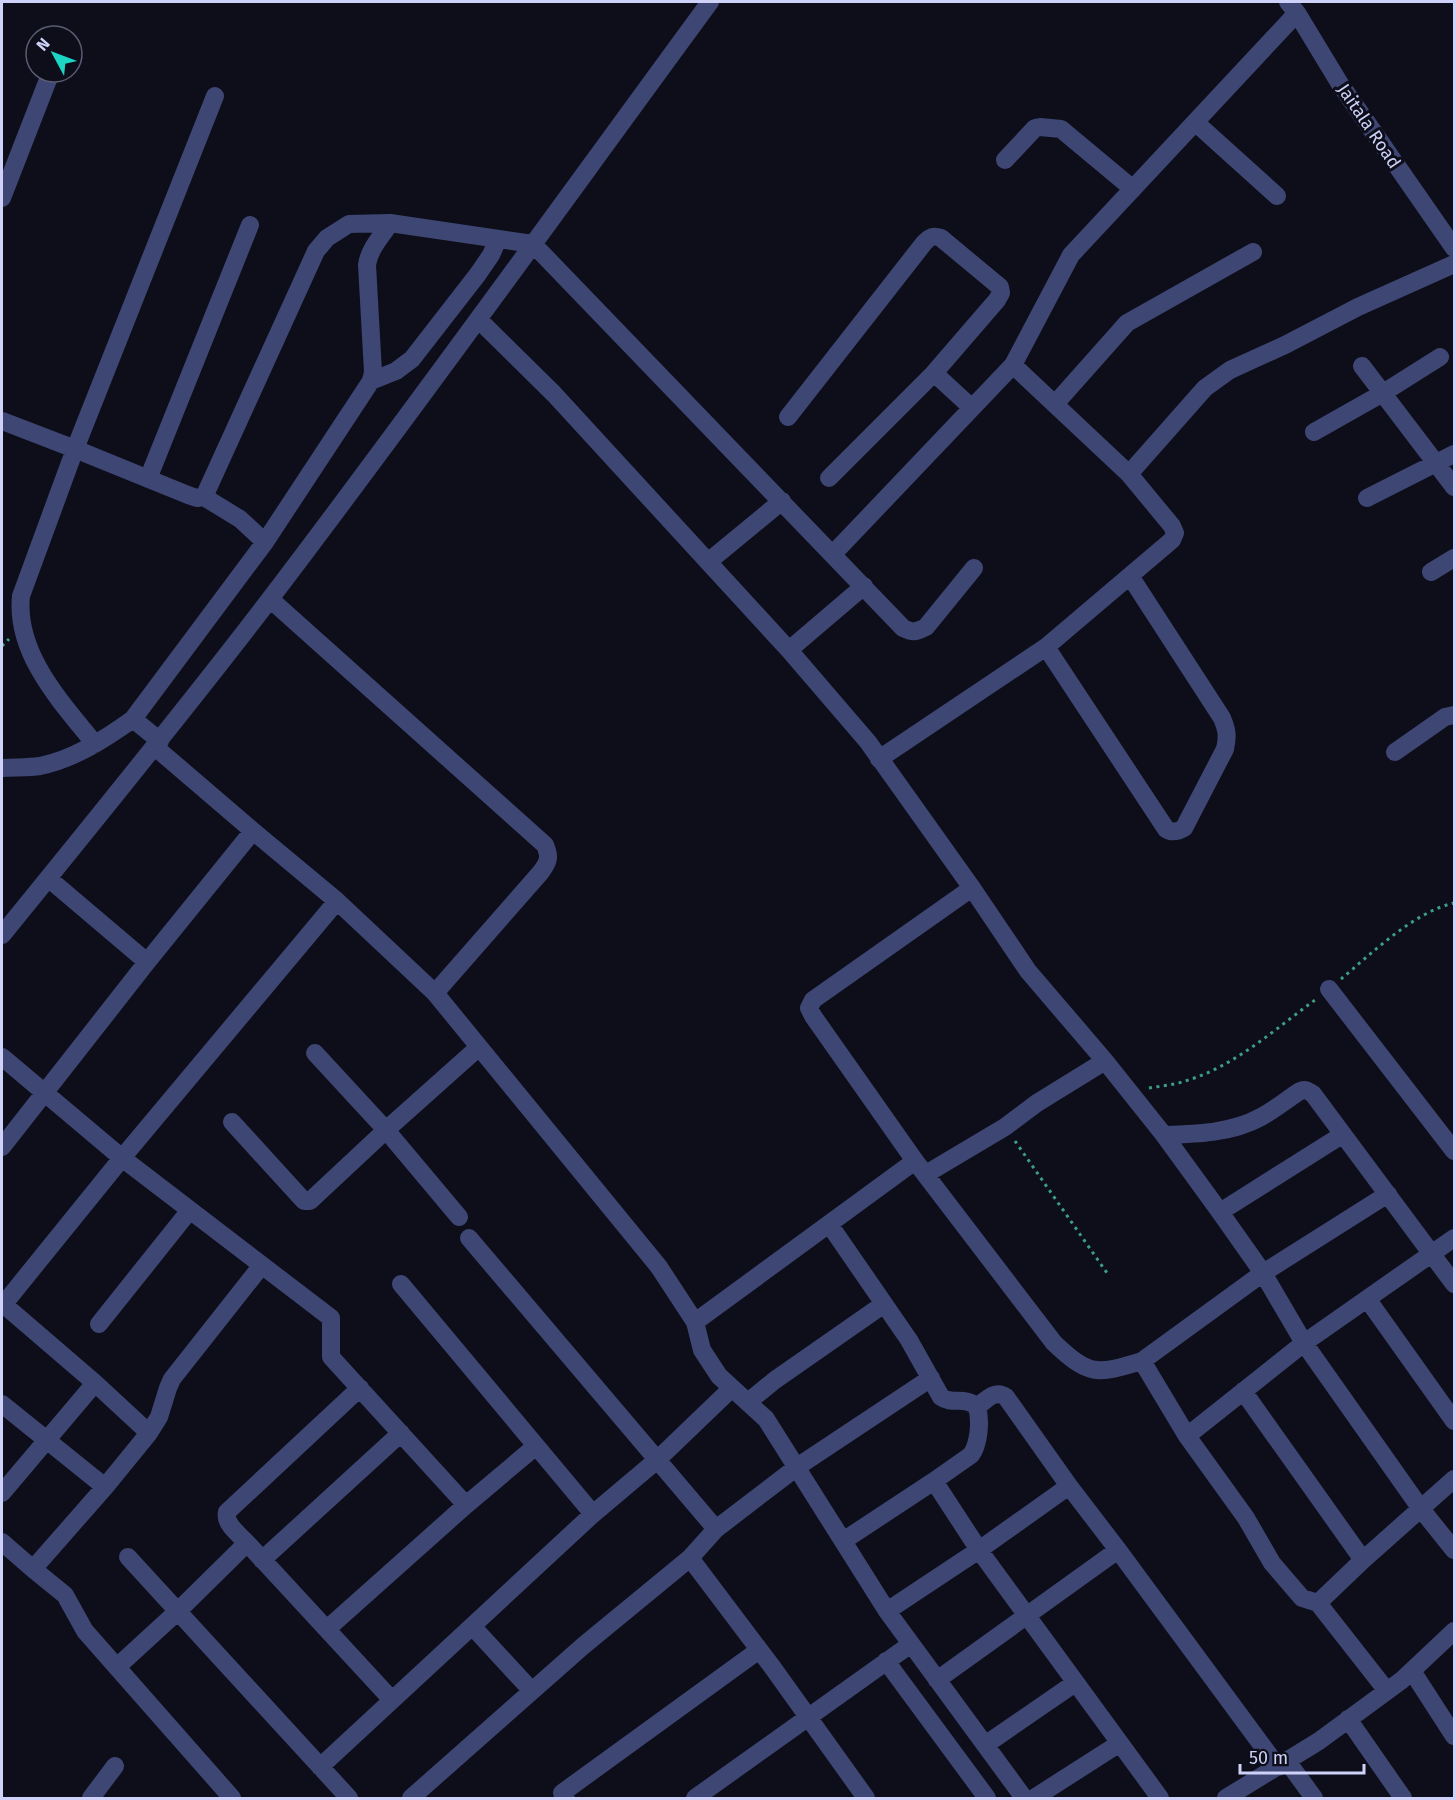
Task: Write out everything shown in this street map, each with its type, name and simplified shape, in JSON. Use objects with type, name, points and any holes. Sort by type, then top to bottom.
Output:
[{"type":"street","points":[[2,935],[158,744],[270,599],[710,2]]},
{"type":"street","points":[[833,554],[1013,365],[1071,255],[1195,122],[1292,7]]},
{"type":"street","name":"Jaitala Road","points":[[1292,7],[1340,84],[1455,248]]},
{"type":"street","points":[[2,198],[46,84]]},
{"type":"street","points":[[95,744],[39,671],[22,628],[21,596],[75,449],[215,96]]},
{"type":"street","points":[[1195,122],[1277,196]]},
{"type":"street","points":[[1005,160],[1035,128],[1061,129],[1132,189]]},
{"type":"street","points":[[2,768],[39,766],[78,753],[133,719],[265,542],[371,381],[373,372],[368,257],[390,223]]},
{"type":"street","points":[[204,497],[316,251],[327,238],[349,224],[390,223],[533,244],[903,628],[912,633],[926,627],[974,568]]},
{"type":"street","points":[[148,479],[250,225]]},
{"type":"street","points":[[788,417],[931,237],[941,238],[1000,287],[1001,293],[998,300],[934,373],[829,478]]},
{"type":"street","points":[[371,381],[396,371],[412,359],[478,274],[491,255],[498,238]]},
{"type":"street","points":[[1055,404],[1127,323],[1253,252]]},
{"type":"street","points":[[1129,474],[1205,388],[1230,370],[1285,345],[1358,307],[1455,264]]},
{"type":"street","points":[[478,319],[554,394],[789,650],[863,737],[972,888],[1028,971],[1105,1061],[1164,1135],[1263,1273],[1304,1343],[1421,1509],[1455,1550]]},
{"type":"street","points":[[1314,432],[1440,357]]},
{"type":"street","points":[[879,759],[1046,647],[1172,540],[1175,533],[1172,526],[1129,474],[1013,365]]},
{"type":"street","points":[[1362,366],[1455,487]]},
{"type":"street","points":[[934,373],[972,408]]},
{"type":"street","points":[[2,421],[188,495],[197,498],[204,497],[240,519],[265,542]]},
{"type":"street","points":[[1367,498],[1455,454]]},
{"type":"street","points":[[708,562],[782,501]]},
{"type":"street","points":[[1431,572],[1455,558]]},
{"type":"street","points":[[1046,647],[1166,829],[1170,832],[1178,832],[1184,828],[1225,749],[1228,738],[1227,730],[1222,718],[1130,576]]},
{"type":"street","points":[[789,650],[864,586]]},
{"type":"street","points":[[270,599],[545,845],[550,856],[549,862],[541,872],[435,993]]},
{"type":"street","points":[[1395,752],[1445,717],[1455,716]]},
{"type":"street","points":[[133,719],[253,831],[337,901],[435,993],[659,1267],[695,1322],[702,1350],[719,1376],[766,1419],[887,1611],[1024,1798]]},
{"type":"street","points":[[2,1147],[253,831]]},
{"type":"street","points":[[48,878],[147,962]]},
{"type":"street","points":[[972,888],[813,1000],[809,1008],[920,1167],[1054,1343],[1073,1361],[1091,1370],[1110,1371],[1142,1361],[1263,1273],[1388,1194]]},
{"type":"street","points":[[149,1433],[96,1383],[2,1304],[337,901]]},
{"type":"street","points":[[1329,989],[1455,1151]]},
{"type":"street","points":[[232,1122],[307,1202],[312,1200],[479,1047]]},
{"type":"street","points":[[315,1053],[386,1130],[459,1217]]},
{"type":"street","points":[[2,1057],[122,1158],[332,1318],[331,1357],[466,1505]]},
{"type":"street","points":[[695,1322],[829,1224],[920,1167],[1005,1127],[1037,1103],[1105,1061]]},
{"type":"street","points":[[1164,1135],[1208,1133],[1238,1126],[1260,1118],[1302,1089],[1307,1090],[1313,1094],[1455,1284]]},
{"type":"street","points":[[1220,1212],[1342,1135]]},
{"type":"street","points":[[99,1324],[190,1210]]},
{"type":"street","points":[[829,1224],[909,1340],[944,1399],[970,1401],[977,1407],[979,1420],[975,1450],[971,1455],[843,1541]]},
{"type":"street","points":[[469,1238],[716,1529]]},
{"type":"street","points":[[1187,1436],[1304,1343],[1455,1238]]},
{"type":"street","points":[[33,1569],[149,1433],[159,1417],[172,1379],[262,1265]]},
{"type":"street","points":[[401,1284],[592,1514]]},
{"type":"street","points":[[1368,1299],[1455,1421]]},
{"type":"street","points":[[748,1402],[775,1380],[884,1304]]},
{"type":"street","points":[[1142,1361],[1187,1436],[1246,1518],[1272,1563],[1302,1598],[1318,1603],[1387,1691]]},
{"type":"street","points":[[411,1798],[583,1646],[690,1558],[716,1529],[796,1467],[931,1378]]},
{"type":"street","points":[[2,1493],[96,1383]]},
{"type":"street","points":[[360,1388],[227,1512],[226,1516],[227,1522],[392,1701]]},
{"type":"street","points":[[320,1767],[592,1514],[657,1460],[732,1388]]},
{"type":"street","points":[[1244,1391],[1363,1560]]},
{"type":"street","points":[[977,1407],[996,1393],[1006,1397],[1118,1550],[1283,1764],[1314,1798]]},
{"type":"street","points":[[2,1404],[105,1487]]},
{"type":"street","points":[[262,1560],[401,1433]]},
{"type":"street","points":[[327,1629],[536,1446]]},
{"type":"street","points":[[1318,1603],[1455,1479]]},
{"type":"street","points":[[934,1480],[979,1550],[1160,1798]]},
{"type":"street","points":[[887,1611],[979,1550],[1069,1486]]},
{"type":"street","points":[[117,1667],[247,1543]]},
{"type":"street","points":[[3,1548],[65,1594],[85,1631],[231,1798]]},
{"type":"street","points":[[937,1680],[1118,1550]]},
{"type":"street","points":[[128,1557],[350,1798]]},
{"type":"street","points":[[690,1558],[809,1718],[856,1795]]},
{"type":"street","points":[[472,1626],[532,1691]]},
{"type":"street","points":[[1228,1798],[1319,1741],[1387,1691],[1455,1631]]},
{"type":"street","points":[[694,1798],[911,1644]]},
{"type":"street","points":[[561,1797],[759,1650]]},
{"type":"street","points":[[886,1661],[987,1798]]},
{"type":"street","points":[[1412,1671],[1455,1736]]},
{"type":"street","points":[[985,1745],[1076,1683]]},
{"type":"street","points":[[1348,1719],[1403,1798]]},
{"type":"street","points":[[1034,1798],[1120,1743]]},
{"type":"street","points":[[91,1798],[115,1766]]},
{"type":"path","points":[[1129,1092],[1185,1082],[1216,1070],[1329,989],[1394,935],[1428,914],[1455,903]]},
{"type":"path","points":[[1005,1127],[1107,1273]]}]
